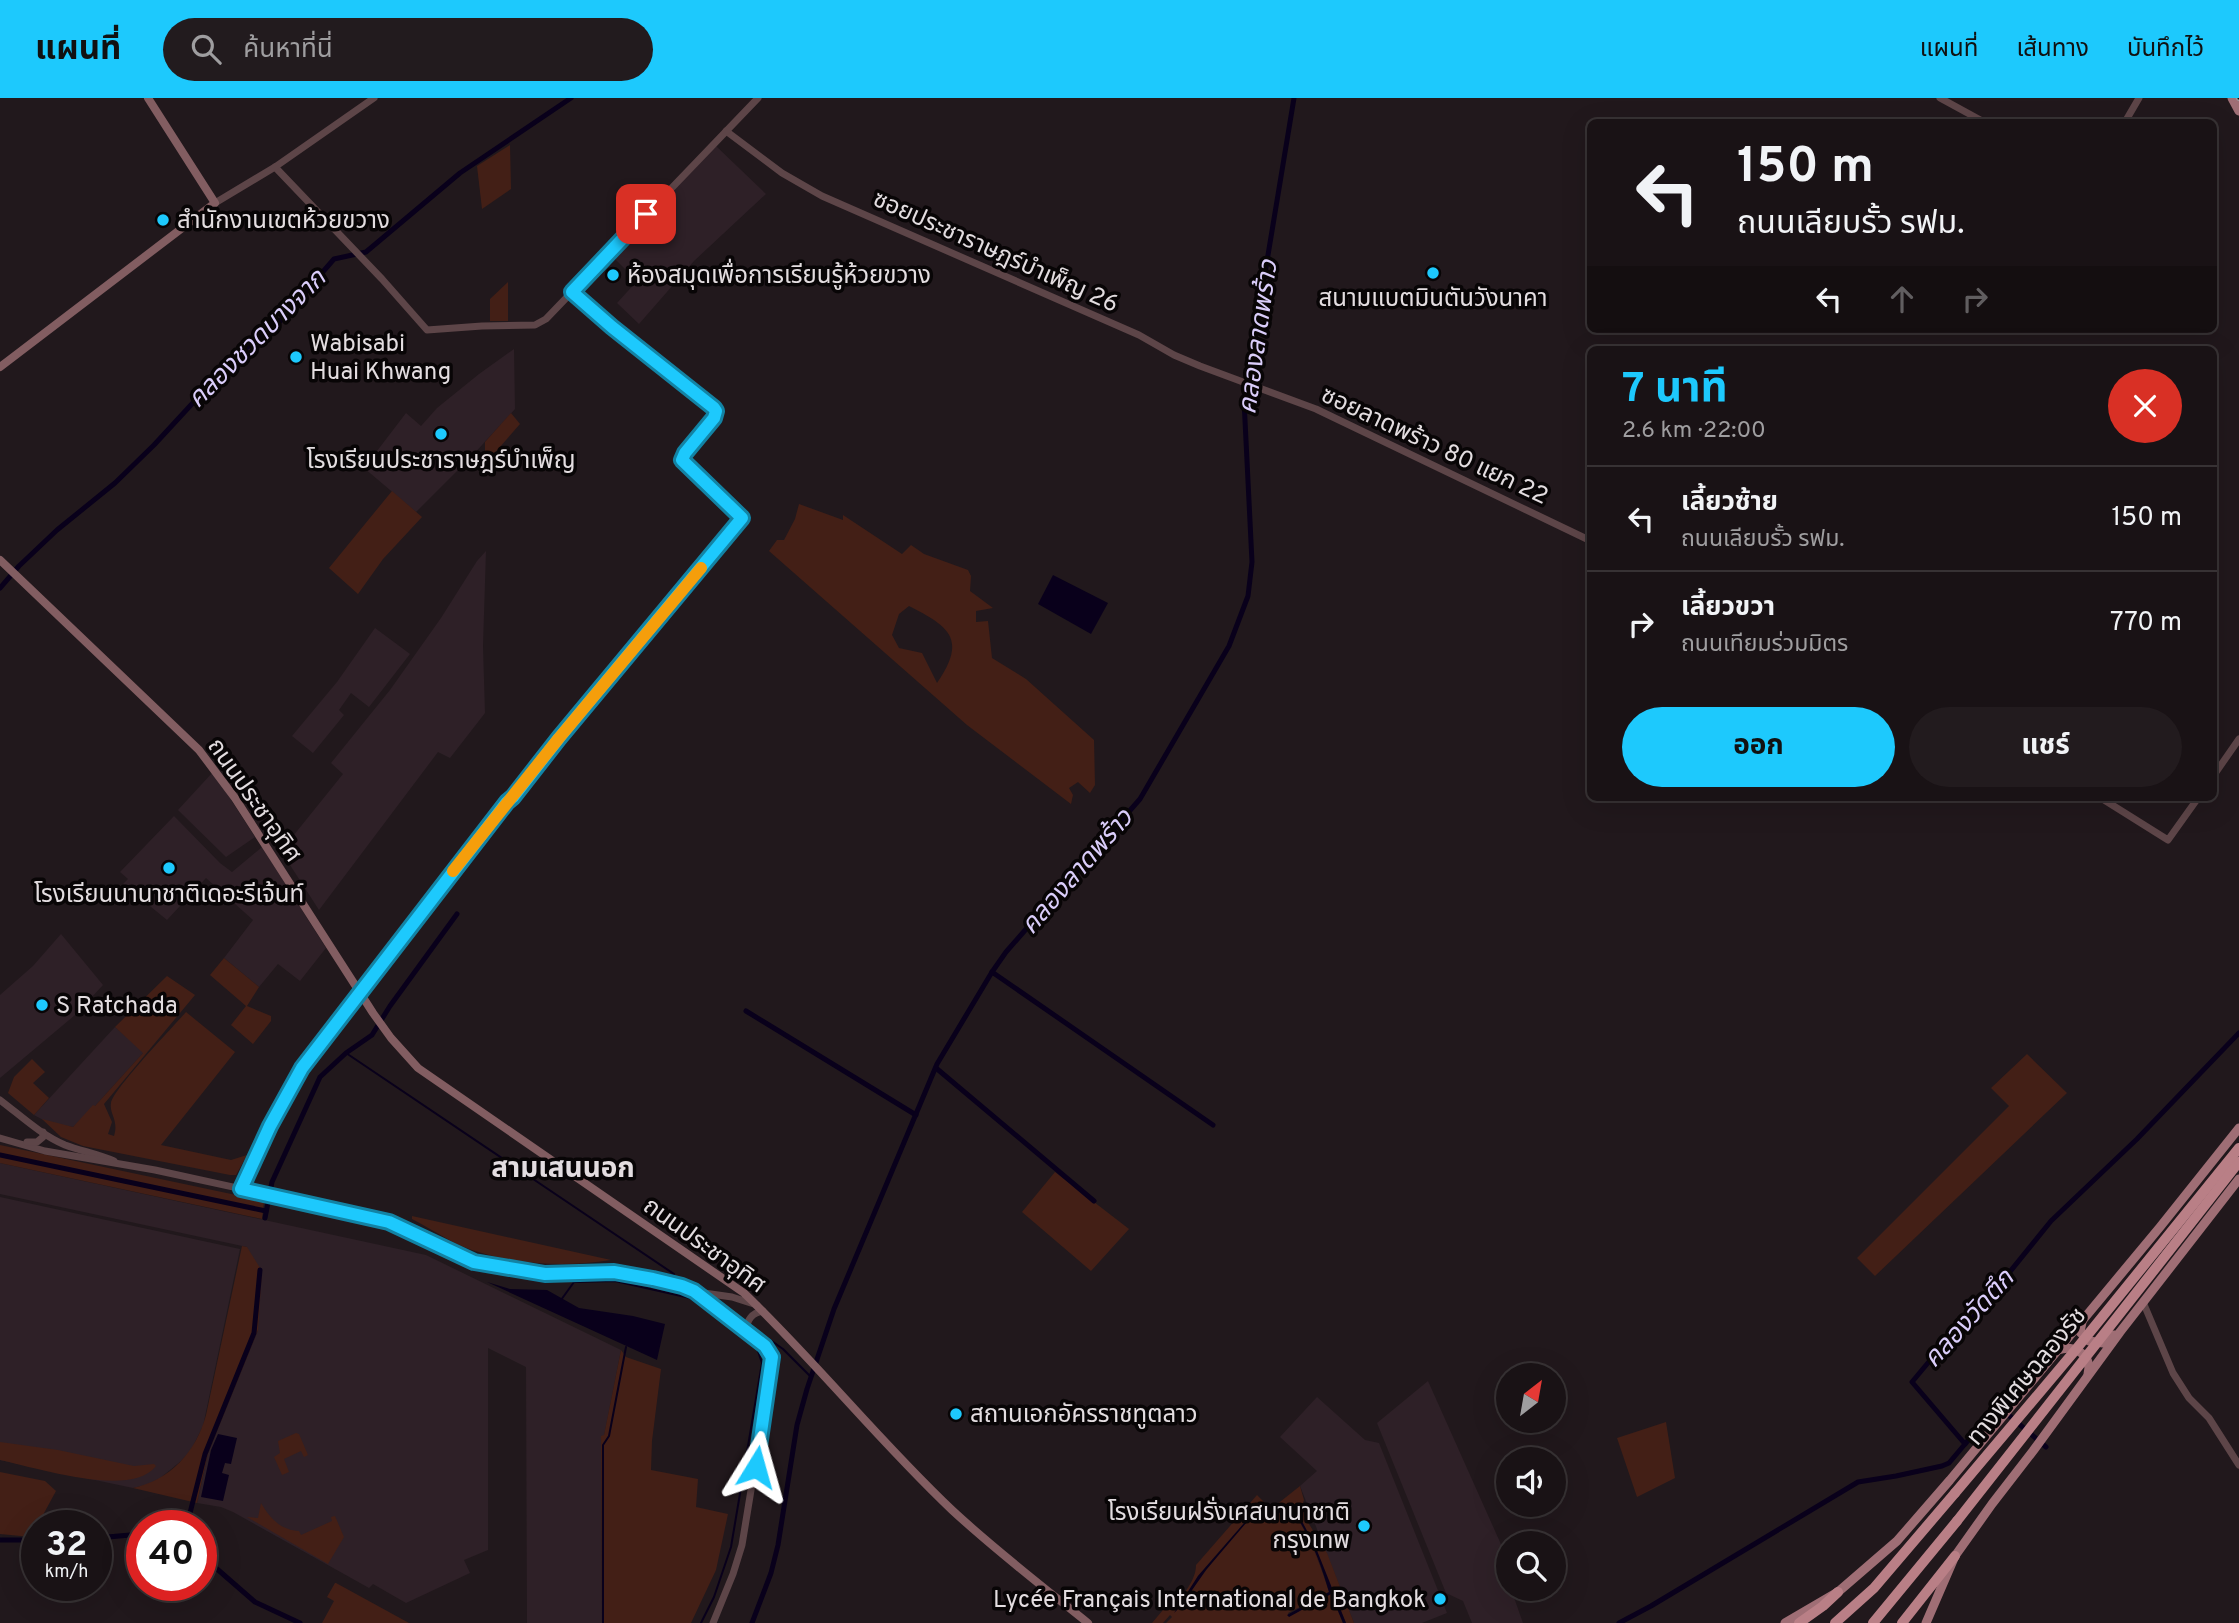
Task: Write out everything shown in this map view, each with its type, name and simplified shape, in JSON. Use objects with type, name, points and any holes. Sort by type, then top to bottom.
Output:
[{"type":"highway","name":"ทางพิเศษฉลองรัช","points":[[1835,1623],[1874,1588],[1955,1493],[2073,1353],[2239,1148]]},
{"type":"highway","name":"ทางพิเศษฉลองรัช","points":[[1873,1623],[1957,1521],[2239,1162]]},
{"type":"highway","points":[[1902,1623],[1955,1556]]},
{"type":"highway","points":[[1798,1623],[1838,1592]]},
{"type":"main road","points":[[0,367],[215,203],[148,98]]},
{"type":"main road","points":[[2232,98],[2239,111]]},
{"type":"main road","name":"ถนนประชาอุทิศ","points":[[0,560],[199,750],[235,798],[373,1013],[418,1068],[744,1293],[953,1510],[1088,1623]]},
{"type":"main road","points":[[1785,1623],[1838,1592],[1897,1541],[2239,1128]]},
{"type":"main road","points":[[1926,1623],[1955,1556],[2088,1375],[2239,1179]]},
{"type":"main road","points":[[2087,1314],[2080,1328],[2081,1335],[2094,1343],[2103,1343],[2113,1337],[2151,1292]]},
{"type":"main road","points":[[2056,1351],[2070,1348],[2080,1352],[2088,1359],[2088,1375]]},
{"type":"street","points":[[215,203],[275,167],[374,98]]},
{"type":"street","points":[[275,167],[427,330],[535,326],[546,320],[758,98]]},
{"type":"street","points":[[1940,98],[1978,119]]},
{"type":"street","points":[[2126,119],[2139,98]]},
{"type":"street","name":"ซอยประชาราษฎร์บำเพ็ญ 26","points":[[726,131],[782,173],[822,196],[1139,335],[1174,355],[1261,387]]},
{"type":"street","points":[[241,1189],[270,1126],[302,1068],[507,802],[742,518],[682,460],[714,418],[716,411],[572,292]]},
{"type":"street","name":"ซอยลาดพร้าว 80 แยก 22","points":[[1261,387],[1316,409],[1587,539]]},
{"type":"street","points":[[2217,771],[2239,739]]},
{"type":"street","points":[[2106,801],[2168,840],[2196,801]]},
{"type":"street","points":[[0,1100],[64,1144],[121,1164]]},
{"type":"street","points":[[20,1143],[37,1142],[42,1139],[43,1132]]},
{"type":"street","points":[[0,1138],[45,1151],[121,1164],[389,1222],[474,1262],[545,1274],[614,1272],[732,1297],[760,1308],[750,1317],[747,1331]]},
{"type":"street","points":[[694,1291],[765,1346],[772,1357],[742,1545],[713,1623]]},
{"type":"street","points":[[2143,1302],[2173,1373],[2189,1398],[2208,1418],[2239,1465]]},
{"type":"shaded area","points":[[510,145],[511,189],[482,209],[477,166]]},
{"type":"shaded area","points":[[716,146],[766,194],[694,261],[639,324],[617,303],[637,281],[612,256]]},
{"type":"shaded area","points":[[508,282],[508,321],[490,321],[490,299]]},
{"type":"shaded area","name":"โรงเรียนประชาราษฎร์บำเพ็ญ","points":[[514,349],[515,409],[416,512],[364,468],[406,413],[421,426],[437,408]]},
{"type":"shaded area","points":[[511,413],[520,424],[485,464],[485,442]]},
{"type":"shaded area","points":[[392,491],[422,517],[383,559],[358,594],[329,568]]},
{"type":"shaded area","points":[[799,504],[843,520],[843,515],[902,554],[911,545],[924,554],[968,570],[971,576],[970,591],[993,608],[976,611],[976,622],[988,621],[992,658],[1026,679],[1094,740],[1095,785],[1090,793],[1078,782],[1069,788],[1073,795],[1071,804],[967,725],[769,551],[777,540],[784,540]],"holes":[[[909,606],[935,621],[950,636],[951,655],[937,683],[922,653],[899,648],[892,635],[899,614]]]},
{"type":"shaded area","points":[[486,551],[483,646],[485,713],[450,758],[438,752],[319,910],[281,851],[343,774],[331,763],[390,690]]},
{"type":"shaded area","points":[[1053,575],[1108,603],[1091,634],[1038,604]]},
{"type":"shaded area","points":[[375,628],[410,654],[369,707],[351,693],[339,710],[344,715],[313,753],[292,736],[337,682]]},
{"type":"shaded area","name":"โรงเรียนนานาชาติเดอะรีเจ้นท์","points":[[213,772],[255,837],[226,857],[178,810]]},
{"type":"shaded area","points":[[174,816],[232,872],[262,847],[326,948],[300,981],[278,964],[259,987],[224,958],[253,920],[206,878],[167,920],[123,884],[128,879],[120,872]]},
{"type":"shaded area","name":"S Ratchada","points":[[61,934],[103,985],[75,1015],[0,1078],[0,995],[33,966]]},
{"type":"shaded area","points":[[224,958],[259,987],[247,1006],[271,1016],[271,1021],[253,1044],[231,1025],[246,1006],[210,975]]},
{"type":"shaded area","points":[[167,976],[195,995],[104,1104],[112,1122],[108,1134],[114,1136],[115,1121],[111,1103],[115,1095],[186,1012],[235,1052],[161,1145],[231,1160],[247,1155],[236,1175],[83,1146],[61,1137],[42,1119],[73,1127],[143,1053],[115,1027]]},
{"type":"shaded area","points":[[115,1027],[144,1052],[95,1106],[73,1127],[47,1122],[34,1115]]},
{"type":"shaded area","points":[[2027,1054],[2067,1093],[1875,1276],[1857,1258],[2009,1106],[1991,1088]]},
{"type":"shaded area","points":[[32,1059],[45,1072],[33,1083],[49,1098],[34,1115],[8,1093],[14,1077]]},
{"type":"shaded area","points":[[0,1145],[264,1201],[262,1219],[0,1163]]},
{"type":"shaded area","points":[[0,1163],[426,1255],[621,1350],[604,1436],[601,1436],[602,1623],[527,1623],[526,1367],[488,1348],[488,1550],[464,1560],[470,1573],[406,1603],[373,1584],[369,1588],[233,1512],[197,1503],[208,1453],[258,1330],[247,1247],[0,1194]]},
{"type":"shaded area","points":[[1055,1172],[1129,1229],[1091,1271],[1022,1212]]},
{"type":"shaded area","points":[[0,1197],[240,1249],[203,1426],[191,1450],[159,1479],[133,1488],[0,1460]]},
{"type":"shaded area","points":[[412,1216],[611,1260],[577,1264],[543,1263],[492,1256],[459,1245],[412,1219]]},
{"type":"shaded area","points":[[242,1246],[247,1247],[262,1271],[258,1330],[208,1453],[197,1503],[133,1488],[170,1471],[188,1452],[202,1428]]},
{"type":"shaded area","points":[[487,1282],[510,1289],[547,1290],[579,1308],[665,1324],[657,1360]]},
{"type":"shaded area","points":[[621,1350],[626,1357],[661,1369],[651,1470],[698,1479],[696,1507],[728,1514],[716,1570],[691,1623],[602,1623],[601,1436],[604,1435]]},
{"type":"shaded area","points":[[1428,1381],[1496,1533],[1496,1601],[1515,1601],[1523,1623],[1472,1623],[1463,1601],[1446,1593],[1377,1423]]},
{"type":"shaded area","name":"โรงเรียนฝรั่งเศสนานาชาติ กรุงเทพ","points":[[1317,1397],[1365,1440],[1379,1443],[1447,1613],[1422,1623],[1354,1623],[1300,1486],[1317,1471],[1280,1437]]},
{"type":"shaded area","points":[[1666,1422],[1675,1478],[1637,1497],[1617,1438]]},
{"type":"shaded area","points":[[218,1434],[237,1438],[231,1464],[225,1463],[222,1473],[229,1475],[223,1501],[201,1497],[211,1450]]},
{"type":"shaded area","points":[[299,1434],[308,1455],[304,1457],[301,1451],[284,1459],[289,1472],[282,1475],[274,1457],[280,1453],[278,1441]]},
{"type":"shaded area","points":[[0,1442],[58,1450],[134,1466],[156,1466],[144,1476],[126,1480],[81,1478],[0,1460]]},
{"type":"shaded area","points":[[0,1472],[45,1481],[56,1491],[46,1510],[21,1510],[21,1536],[0,1534]]},
{"type":"shaded area","points":[[1300,1486],[1304,1500],[1304,1516],[1327,1553],[1354,1623],[1346,1623],[1314,1550],[1329,1592],[1288,1613],[1289,1616],[1331,1594],[1343,1623],[1166,1623],[1172,1617],[1170,1615],[1163,1623],[1152,1623],[1168,1604],[1172,1608],[1191,1582],[1196,1565],[1257,1495],[1271,1509]],"holes":[[[1290,1503],[1312,1545],[1290,1507],[1277,1513]],[[1257,1511],[1277,1513],[1252,1516],[1215,1559],[1181,1606],[1198,1576],[1252,1514]]]},
{"type":"shaded area","points":[[261,1503],[276,1522],[299,1531],[301,1535],[332,1521],[331,1517],[335,1516],[344,1537],[328,1564],[247,1517],[258,1518]]},
{"type":"shaded area","points":[[1290,1503],[1316,1548],[1346,1623],[1343,1623],[1331,1594],[1289,1617],[1287,1615],[1329,1592],[1303,1526],[1290,1507],[1277,1514],[1252,1516],[1174,1613],[1198,1576],[1252,1514],[1257,1511],[1277,1513]]},
{"type":"shaded area","points":[[335,1583],[409,1623],[322,1623],[334,1601],[327,1597]]},
{"type":"waterway","name":"คลองชวดบางจาก","points":[[0,588],[57,530],[115,483],[154,445],[202,393],[222,366],[275,327],[334,259],[366,252],[460,173],[571,98]]},
{"type":"waterway","name":"คลองลาดพร้าว","points":[[752,1623],[771,1573],[778,1545],[797,1425],[807,1389],[834,1309],[937,1064],[1006,952],[1140,799],[1229,646],[1248,596],[1252,562],[1244,400],[1294,98]]},
{"type":"waterway","points":[[265,1218],[272,1182],[320,1077],[346,1053],[372,1035],[457,914]]},
{"type":"waterway","points":[[992,972],[1213,1125]]},
{"type":"waterway","points":[[746,1011],[916,1115]]},
{"type":"waterway","name":"คลองวัดตึก","points":[[1619,1623],[1858,1482],[1949,1463],[1965,1444],[1912,1382],[1942,1346],[1966,1326],[2051,1221],[2137,1139],[2239,1033]]},
{"type":"waterway","points":[[346,1053],[674,1274]]},
{"type":"waterway","points":[[936,1068],[1094,1201]]},
{"type":"waterway","points":[[0,1155],[266,1211]]},
{"type":"waterway","points":[[191,1510],[205,1454],[254,1333],[260,1270]]},
{"type":"waterway","points":[[561,1300],[574,1282],[615,1281],[690,1298],[757,1348],[762,1363],[731,1547],[714,1597],[701,1623]]},
{"type":"waterway","points":[[753,1328],[783,1349],[811,1377]]},
{"type":"waterway","points":[[603,1623],[603,1445],[609,1436],[626,1347]]},
{"type":"waterway","points":[[1965,1444],[1998,1406],[2046,1447]]},
{"type":"waterway","points":[[112,1537],[126,1535]]},
{"type":"waterway","points":[[0,1540],[21,1540]]},
{"type":"waterway","points":[[217,1569],[255,1602],[300,1623]]},
{"type":"slow traffic","points":[[453,871],[559,738],[701,568]]},
{"type":"place","name":"สำนักงานเขตห้วยขวาง","points":[[163,220]]},
{"type":"place","name":"สนามแบตมินตันวังนาคา","points":[[1433,273]]},
{"type":"place","name":"ห้องสมุดเพื่อการเรียนรู้ห้วยขวาง","points":[[613,275]]},
{"type":"place","name":"Wabisabi Huai Khwang","points":[[296,357]]},
{"type":"place","name":"โรงเรียนประชาราษฎร์บำเพ็ญ","points":[[441,434]]},
{"type":"place","name":"โรงเรียนนานาชาติเดอะรีเจ้นท์","points":[[169,868]]},
{"type":"place","name":"S Ratchada","points":[[42,1005]]},
{"type":"place","name":"สถานเอกอัครราชทูตลาว","points":[[956,1414]]},
{"type":"place","name":"โรงเรียนฝรั่งเศสนานาชาติ กรุงเทพ","points":[[1364,1526]]},
{"type":"place","name":"Lycée Français International de Bangkok","points":[[1440,1599]]},
{"type":"district","name":"สามเสนนอก","points":[[563,1167]]},
{"type":"route","points":[[646,214],[572,292],[714,408],[714,418],[682,460],[742,518],[507,802],[309,1057],[270,1126],[241,1189],[389,1222],[474,1262],[545,1274],[614,1272],[653,1279],[694,1291],[765,1346],[772,1357],[756,1467]]}]
